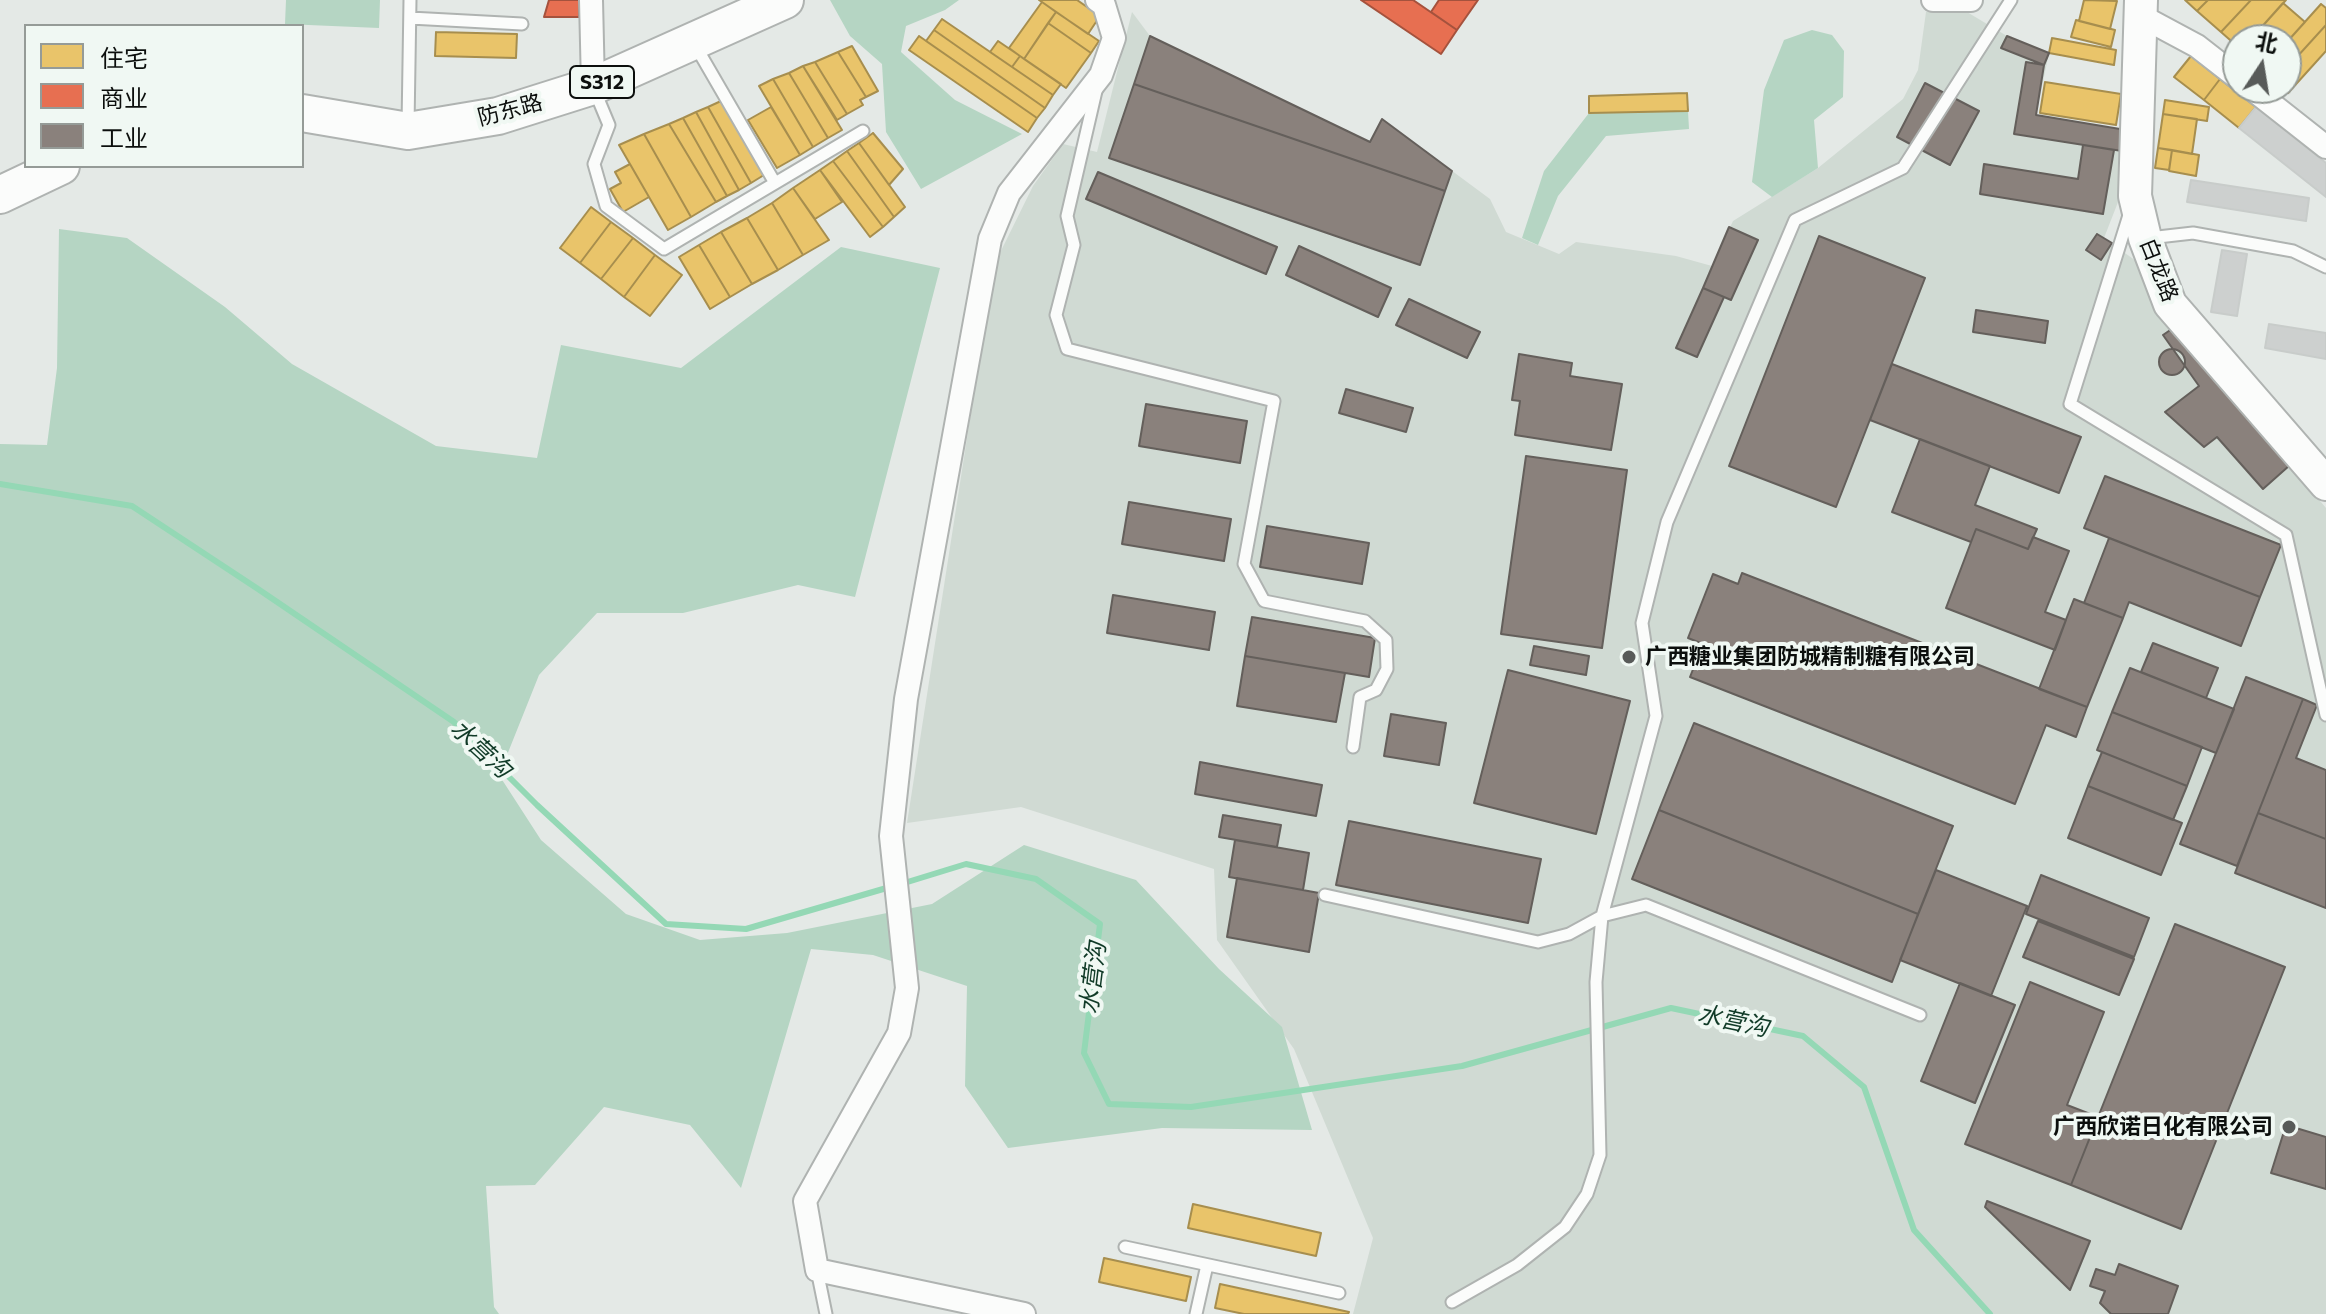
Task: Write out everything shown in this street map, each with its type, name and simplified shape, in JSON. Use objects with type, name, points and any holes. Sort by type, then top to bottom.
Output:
[{"type":"main road","name":"防东路","points":[[408,131],[498,116],[593,86],[779,1]]},
{"type":"main road","name":"S312","points":[[304,113],[408,131]]},
{"type":"main road","points":[[0,195],[57,168]]},
{"type":"street","points":[[591,0],[593,86]]},
{"type":"street","points":[[1024,1314],[955,1307],[817,1270],[805,1201],[899,1033],[907,988],[891,836],[906,699],[990,239],[1009,193],[1101,75],[1114,38],[1104,5],[1097,0]]},
{"type":"street","points":[[1933,0],[1971,0]]},
{"type":"street","points":[[2141,8],[2222,66]]},
{"type":"street","name":"白龙路","points":[[2141,8],[2135,196],[2145,238],[2170,304],[2326,484]]},
{"type":"street","points":[[2271,104],[2326,147]]},
{"type":"lane","points":[[408,131],[410,0]]},
{"type":"lane","points":[[1452,1302],[1517,1265],[1565,1227],[1587,1194],[1600,1155],[1596,982],[1602,916],[1656,716],[1642,623],[1667,522],[1795,220],[1903,168],[2011,0]]},
{"type":"lane","points":[[410,18],[522,24]]},
{"type":"lane","points":[[693,41],[775,183]]},
{"type":"lane","points":[[1101,75],[1067,216],[1074,245],[1056,315],[1067,349],[1274,401],[1244,564],[1264,601],[1365,621],[1386,640],[1387,669],[1376,690],[1360,697],[1353,747]]},
{"type":"lane","points":[[593,86],[609,125],[594,164],[606,206],[664,249],[863,131]]},
{"type":"lane","points":[[2135,196],[2070,404],[2286,535],[2326,715]]},
{"type":"lane","points":[[2145,238],[2193,233],[2293,251],[2326,267]]},
{"type":"lane","points":[[1325,895],[1538,942],[1569,934],[1602,916],[1646,905],[1920,1015]]},
{"type":"lane","points":[[1125,1247],[1339,1293]]},
{"type":"lane","points":[[1196,1314],[1207,1265]]},
{"type":"lane","points":[[817,1270],[826,1314]]},
{"type":"shaded area","name":"广西糖业集团防城精制糖有限公司","points":[[1132,12],[1150,36],[1369,142],[1382,119],[1490,199],[1506,232],[1559,254],[1576,242],[1676,256],[1712,266],[1733,221],[1818,168],[1903,99],[1918,70],[1926,12],[1967,12],[2007,36],[2049,53],[2036,115],[2126,130],[2120,197],[2104,238],[2150,271],[2290,465],[2326,508],[2326,1314],[1353,1314],[1373,1238],[1294,1049],[1217,940],[1214,869],[1021,807],[907,823],[994,265],[1033,186],[1063,144],[1097,152]]},
{"type":"green space","points":[[286,0],[380,0],[379,28],[285,24]]},
{"type":"green space","points":[[830,0],[959,0],[945,10],[906,26],[901,52],[955,100],[1022,134],[921,189],[886,132],[882,64],[850,36]]},
{"type":"green space","points":[[1812,30],[1832,35],[1844,51],[1843,97],[1814,120],[1818,168],[1772,197],[1752,182],[1764,90],[1784,40]]},
{"type":"green space","points":[[1688,111],[1689,129],[1606,136],[1558,196],[1538,245],[1522,238],[1544,171],[1589,113]]},
{"type":"green space","points":[[59,229],[127,238],[225,307],[292,364],[436,446],[537,458],[561,345],[681,368],[841,247],[940,268],[855,597],[798,585],[683,613],[597,613],[539,675],[499,775],[541,840],[626,914],[700,940],[787,933],[932,904],[1024,845],[1136,880],[1219,969],[1282,1027],[1312,1130],[1162,1128],[1008,1148],[965,1086],[967,986],[873,955],[811,949],[741,1188],[690,1125],[604,1107],[535,1185],[486,1186],[494,1307],[499,1314],[0,1314],[0,444],[47,445],[57,368]]},
{"type":"building: 住宅","points":[[1039,0],[1077,0],[1100,16],[1088,34]]},
{"type":"building: 住宅","points":[[2084,0],[2117,1],[2110,29],[2079,21]]},
{"type":"building: 住宅","points":[[2185,0],[2208,0],[2197,11]]},
{"type":"building: 住宅","points":[[2208,0],[2251,0],[2228,24],[2222,24],[2221,32],[2197,11]]},
{"type":"building: 住宅","points":[[2251,0],[2286,0],[2264,24],[2228,24]]},
{"type":"building: 住宅","points":[[1042,2],[1056,12],[1024,59],[1009,48]]},
{"type":"building: 住宅","points":[[2283,3],[2305,22],[2302,25],[2264,24]]},
{"type":"building: 住宅","points":[[2321,4],[2326,8],[2326,25],[2302,51],[2302,25]]},
{"type":"building: 住宅","points":[[1056,12],[1099,41],[1091,53],[1048,23]]},
{"type":"building: 住宅","points":[[942,19],[1053,95],[1045,108],[934,30]]},
{"type":"building: 住宅","points":[[2076,20],[2115,30],[2111,47],[2071,37]]},
{"type":"building: 住宅","points":[[1048,23],[1091,53],[1066,88],[1024,59]]},
{"type":"building: 住宅","points":[[2326,25],[2326,51],[2302,78],[2302,51]]},
{"type":"building: 住宅","points":[[934,30],[1045,108],[1037,118],[926,41]]},
{"type":"building: 住宅","points":[[436,32],[517,34],[516,58],[435,56]]},
{"type":"building: 住宅","points":[[919,36],[1037,118],[1028,132],[909,50]]},
{"type":"building: 住宅","points":[[2052,38],[2116,50],[2114,65],[2049,53]]},
{"type":"building: 住宅","points":[[998,41],[1020,56],[1012,67],[990,52]]},
{"type":"building: 住宅","points":[[852,46],[878,91],[866,97],[838,52]]},
{"type":"building: 住宅","points":[[838,52],[866,97],[860,100],[863,105],[847,114],[815,62]]},
{"type":"building: 住宅","points":[[1020,56],[1061,84],[1053,95],[1012,67]]},
{"type":"building: 住宅","points":[[2191,56],[2220,79],[2204,100],[2174,77]]},
{"type":"building: 住宅","points":[[815,62],[847,114],[837,120],[803,66]]},
{"type":"building: 住宅","points":[[803,66],[842,130],[828,138],[789,73]]},
{"type":"building: 住宅","points":[[789,73],[828,138],[813,147],[773,79]]},
{"type":"building: 住宅","points":[[773,79],[813,147],[800,155],[759,86]]},
{"type":"building: 住宅","points":[[2220,79],[2222,104],[2252,104],[2256,107],[2239,128],[2204,100]]},
{"type":"building: 住宅","points":[[2045,82],[2121,94],[2116,125],[2040,113]]},
{"type":"building: 住宅","points":[[1687,93],[1688,111],[1589,113],[1589,96]]},
{"type":"building: 住宅","points":[[2165,100],[2209,107],[2207,121],[2163,114]]},
{"type":"building: 住宅","points":[[721,101],[764,175],[751,183],[708,107]]},
{"type":"building: 住宅","points":[[708,107],[751,183],[739,190],[696,112]]},
{"type":"building: 住宅","points":[[771,107],[800,155],[777,168],[748,120]]},
{"type":"building: 住宅","points":[[696,112],[739,190],[727,196],[683,118]]},
{"type":"building: 住宅","points":[[2163,114],[2197,119],[2192,154],[2158,148]]},
{"type":"building: 住宅","points":[[683,118],[727,196],[716,202],[669,124]]},
{"type":"building: 住宅","points":[[669,124],[716,202],[691,217],[644,134]]},
{"type":"building: 住宅","points":[[873,133],[903,169],[889,185],[859,143]]},
{"type":"building: 住宅","points":[[644,134],[691,217],[668,230],[619,145]]},
{"type":"building: 住宅","points":[[859,143],[905,207],[894,217],[847,151]]},
{"type":"building: 住宅","points":[[2158,148],[2172,150],[2169,170],[2155,168]]},
{"type":"building: 住宅","points":[[2172,150],[2199,155],[2196,176],[2169,171]]},
{"type":"building: 住宅","points":[[847,151],[894,217],[883,227],[833,161]]},
{"type":"building: 住宅","points":[[833,161],[883,227],[870,237],[820,170]]},
{"type":"building: 住宅","points":[[630,164],[649,197],[623,212],[610,189],[621,183],[615,172]]},
{"type":"building: 住宅","points":[[820,170],[842,202],[815,219],[793,188]]},
{"type":"building: 住宅","points":[[793,188],[829,240],[803,255],[772,203]]},
{"type":"building: 住宅","points":[[772,203],[803,255],[778,270],[747,218]]},
{"type":"building: 住宅","points":[[591,207],[611,222],[580,263],[560,248]]},
{"type":"building: 住宅","points":[[747,218],[778,270],[752,284],[721,232]]},
{"type":"building: 住宅","points":[[611,222],[633,238],[601,279],[580,263]]},
{"type":"building: 住宅","points":[[721,232],[752,284],[730,297],[699,245]]},
{"type":"building: 住宅","points":[[633,238],[655,255],[624,297],[601,279]]},
{"type":"building: 住宅","points":[[699,245],[730,297],[710,309],[679,257]]},
{"type":"building: 住宅","points":[[655,255],[682,275],[650,316],[624,297]]},
{"type":"building: 住宅","points":[[1193,1204],[1321,1233],[1316,1256],[1188,1228]]},
{"type":"building: 住宅","points":[[1104,1258],[1191,1277],[1186,1301],[1099,1282]]},
{"type":"building: 住宅","points":[[1220,1284],[1349,1312],[1244,1314],[1215,1308]]},
{"type":"building: 商业","points":[[549,0],[579,0],[579,17],[544,17]]},
{"type":"building: 商业","points":[[1361,0],[1413,0],[1457,30],[1441,54]]},
{"type":"building: 商业","points":[[1439,0],[1478,0],[1457,30],[1431,12]]},
{"type":"building: 工业","points":[[1150,36],[1370,142],[1382,119],[1452,171],[1445,191],[1134,84]]},
{"type":"building: 工业","points":[[2007,36],[2049,53],[2044,65],[2001,48]]},
{"type":"building: 工业","points":[[2026,62],[2044,65],[2036,115],[2126,130],[2122,151],[2014,134]]},
{"type":"building: 工业","points":[[1925,83],[1979,111],[1950,165],[1897,137]]},
{"type":"building: 工业","points":[[1134,84],[1445,191],[1420,265],[1109,158]]},
{"type":"building: 工业","points":[[2083,145],[2114,150],[2103,214],[1980,194],[1984,164],[2078,179]]},
{"type":"building: 工业","points":[[1098,172],[1277,247],[1266,274],[1086,199]]},
{"type":"building: 工业","points":[[1729,227],[1758,240],[1731,300],[1703,288]]},
{"type":"building: 工业","points":[[2097,234],[2112,243],[2101,260],[2086,250]]},
{"type":"building: 工业","points":[[1819,236],[1925,278],[1836,507],[1729,466]]},
{"type":"building: 工业","points":[[1299,246],[1391,288],[1378,317],[1286,275]]},
{"type":"building: 工业","points":[[1703,288],[1724,297],[1697,357],[1676,348]]},
{"type":"building: 工业","points":[[1409,299],[1480,332],[1467,358],[1396,325]]},
{"type":"building: 工业","points":[[1976,310],[2048,321],[2045,343],[1973,332]]},
{"type":"building: 工业","points":[[2179,324],[2290,465],[2263,489],[2217,437],[2204,447],[2165,412],[2199,386],[2163,335]]},
{"type":"building: 工业","points":[[2172,349],[2181,353],[2185,362],[2181,371],[2172,375],[2163,371],[2159,362],[2163,353]]},
{"type":"building: 工业","points":[[1519,354],[1572,363],[1570,376],[1622,384],[1611,450],[1515,435],[1520,401],[1512,400]]},
{"type":"building: 工业","points":[[1892,364],[2081,437],[2059,493],[1870,420]]},
{"type":"building: 工业","points":[[1346,389],[1413,408],[1406,432],[1339,413]]},
{"type":"building: 工业","points":[[1146,404],[1247,421],[1240,463],[1139,446]]},
{"type":"building: 工业","points":[[1920,439],[1990,466],[1975,505],[2037,529],[2028,549],[1976,529],[1971,542],[1892,512]]},
{"type":"building: 工业","points":[[1526,456],[1627,470],[1602,648],[1501,634]]},
{"type":"building: 工业","points":[[2105,476],[2281,545],[2260,597],[2084,528]]},
{"type":"building: 工业","points":[[1129,502],[1231,519],[1224,561],[1122,544]]},
{"type":"building: 工业","points":[[1267,526],[1369,543],[1362,584],[1260,567]]},
{"type":"building: 工业","points":[[1976,529],[2028,549],[2033,537],[2069,551],[2045,612],[2066,620],[2055,650],[1946,608]]},
{"type":"building: 工业","points":[[2109,538],[2260,597],[2241,646],[2129,602],[2123,618],[2084,603]]},
{"type":"building: 工业","points":[[1742,573],[2087,707],[2076,737],[2046,725],[2015,804],[1690,677],[1703,644],[1688,638],[1713,574],[1738,584]]},
{"type":"building: 工业","points":[[1113,595],[1215,612],[1209,650],[1107,633]]},
{"type":"building: 工业","points":[[2074,599],[2123,618],[2087,707],[2039,689]]},
{"type":"building: 工业","points":[[1252,617],[1375,638],[1369,677],[1245,656]]},
{"type":"building: 工业","points":[[2153,643],[2218,668],[2206,698],[2141,672]]},
{"type":"building: 工业","points":[[1534,646],[1589,656],[1586,675],[1530,665]]},
{"type":"building: 工业","points":[[1245,656],[1345,673],[1336,722],[1237,706]]},
{"type":"building: 工业","points":[[2130,668],[2234,709],[2216,753],[2112,712]]},
{"type":"building: 工业","points":[[1508,670],[1630,701],[1596,834],[1474,803]]},
{"type":"building: 工业","points":[[2246,677],[2303,699],[2237,866],[2180,844]]},
{"type":"building: 工业","points":[[2303,699],[2317,705],[2296,758],[2326,770],[2326,839],[2258,813]]},
{"type":"building: 工业","points":[[2112,712],[2202,747],[2187,786],[2097,750]]},
{"type":"building: 工业","points":[[1391,714],[1446,723],[1439,765],[1384,756]]},
{"type":"building: 工业","points":[[1694,723],[1953,826],[1918,914],[1659,810]]},
{"type":"building: 工业","points":[[2102,752],[2187,786],[2173,820],[2088,786]]},
{"type":"building: 工业","points":[[1200,762],[1322,785],[1316,816],[1195,794]]},
{"type":"building: 工业","points":[[2088,786],[2182,823],[2161,875],[2068,838]]},
{"type":"building: 工业","points":[[1659,810],[1918,914],[1892,982],[1632,879]]},
{"type":"building: 工业","points":[[2258,813],[2326,839],[2326,908],[2235,873]]},
{"type":"building: 工业","points":[[1223,815],[1281,825],[1277,847],[1219,837]]},
{"type":"building: 工业","points":[[1349,821],[1541,859],[1528,923],[1336,885]]},
{"type":"building: 工业","points":[[1235,840],[1309,853],[1303,890],[1229,877]]},
{"type":"building: 工业","points":[[1936,870],[2027,906],[1991,996],[1900,960]]},
{"type":"building: 工业","points":[[2041,875],[2149,918],[2134,957],[2026,914]]},
{"type":"building: 工业","points":[[1237,878],[1319,893],[1309,952],[1227,937]]},
{"type":"building: 工业","points":[[2038,921],[2134,959],[2119,995],[2023,957]]},
{"type":"building: 工业","points":[[2175,924],[2285,967],[2181,1229],[2071,1185]]},
{"type":"building: 工业","points":[[2030,982],[2104,1012],[2067,1105],[2098,1117],[2071,1185],[1965,1144]]},
{"type":"building: 工业","points":[[1960,983],[2015,1005],[1975,1103],[1921,1081]]},
{"type":"building: 工业","points":[[2286,1125],[2326,1137],[2326,1189],[2271,1173]]},
{"type":"building: 工业","points":[[1987,1201],[2090,1241],[2070,1290],[1985,1207]]},
{"type":"building: 工业","points":[[2119,1264],[2178,1286],[2168,1314],[2111,1314],[2100,1303],[2105,1291],[2090,1286],[2096,1269],[2115,1275]]},
{"type":"building: 其他","points":[[2256,107],[2326,163],[2326,197],[2239,128]]},
{"type":"building: 其他","points":[[2191,180],[2309,198],[2306,221],[2187,202]]},
{"type":"building: 其他","points":[[2222,250],[2247,254],[2237,316],[2211,312]]},
{"type":"building: 其他","points":[[2269,324],[2326,333],[2326,359],[2265,348]]},
{"type":"waterway","name":"水营沟","points":[[0,484],[132,506],[258,589],[454,722],[537,805],[666,924],[746,929],[890,887]]},
{"type":"waterway","name":"水营沟","points":[[901,884],[966,864],[1036,879],[1100,924],[1084,1053],[1109,1104],[1191,1107],[1462,1066],[1671,1008],[1803,1036],[1864,1087],[1914,1230],[1990,1314]]},
{"type":"place","name":"广西糖业集团防城精制糖有限公司","points":[[1629,657]]},
{"type":"place","name":"广西欣诺日化有限公司","points":[[2289,1127]]}]
